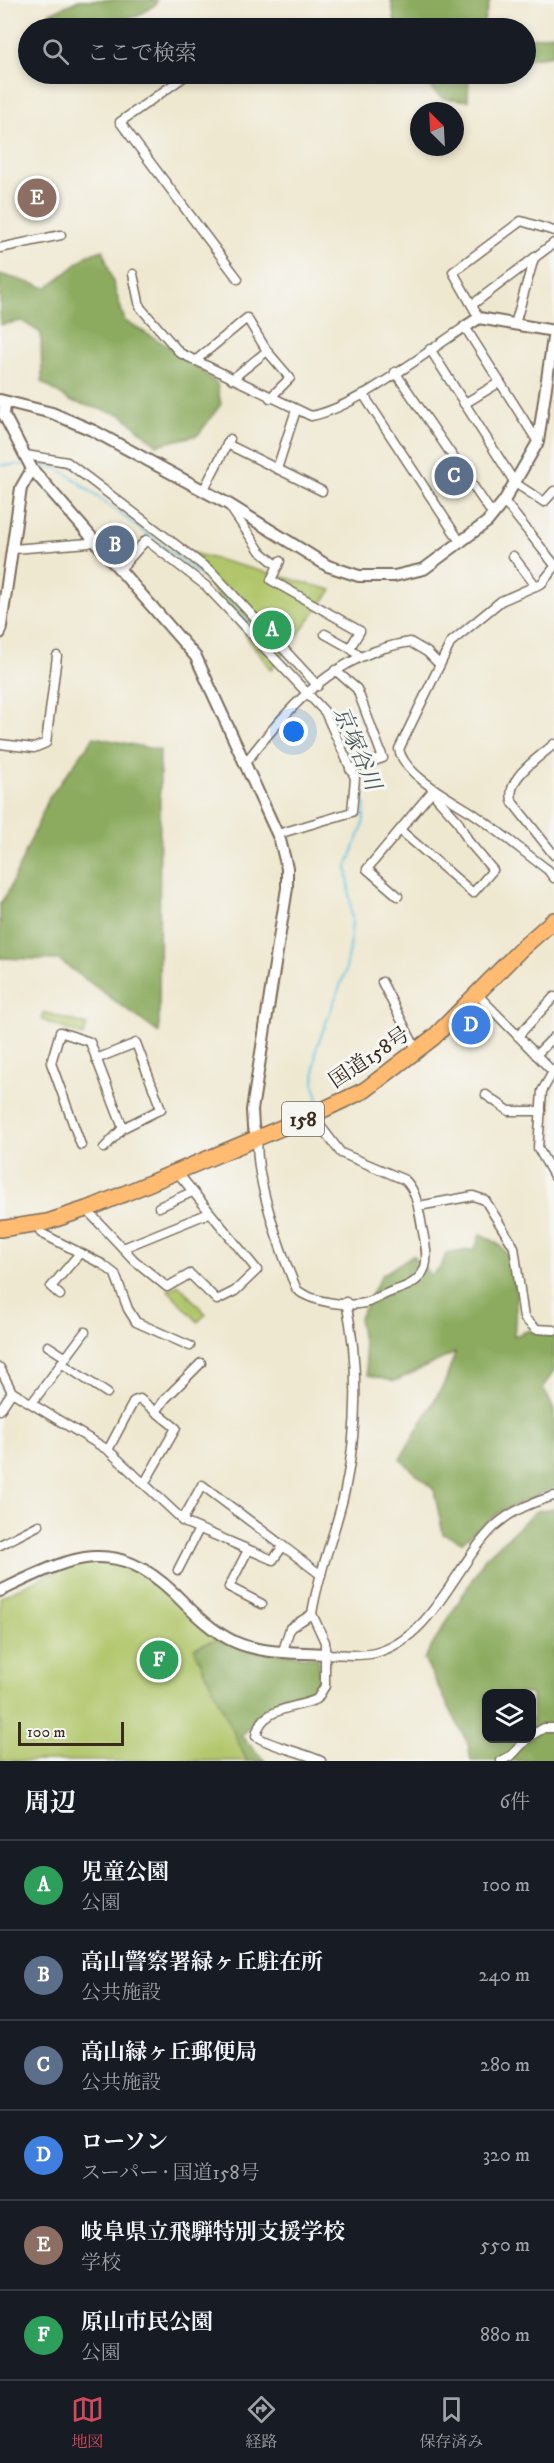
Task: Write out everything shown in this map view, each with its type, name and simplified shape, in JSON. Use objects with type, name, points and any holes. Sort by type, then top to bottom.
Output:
[{"type":"highway","name":"国道158号","points":[[0,1229],[36,1224],[86,1209],[312,1115],[365,1090],[417,1051],[526,943],[554,920]]},
{"type":"street","points":[[174,84],[120,122],[238,279]]},
{"type":"street","points":[[479,318],[453,272],[522,221],[554,231]]},
{"type":"street","points":[[0,248],[61,235]]},
{"type":"street","points":[[473,304],[554,243]]},
{"type":"street","points":[[515,324],[534,258]]},
{"type":"street","points":[[133,274],[140,308],[180,353],[311,416],[329,413],[363,394],[479,318],[554,331],[551,366],[538,442],[504,501],[493,515],[461,543],[424,568],[394,576],[359,576],[328,566],[228,504],[94,431],[52,413],[3,401],[4,415],[30,466],[121,568],[195,657],[278,834],[287,868],[287,888],[252,1110],[253,1127],[258,1138],[256,1155],[273,1219],[297,1290],[304,1296],[333,1304],[365,1303],[405,1288],[418,1278],[425,1266],[418,1203],[411,1187],[405,1180],[341,1153],[312,1115]]},
{"type":"street","points":[[195,361],[247,318],[267,351],[290,378],[270,398]]},
{"type":"street","points":[[465,327],[538,442]]},
{"type":"street","points":[[430,349],[515,483],[544,502],[554,491]]},
{"type":"street","points":[[232,380],[267,351]]},
{"type":"street","points":[[395,372],[493,515]]},
{"type":"street","points":[[464,404],[500,382]]},
{"type":"street","points":[[363,394],[461,543]]},
{"type":"street","points":[[277,469],[296,410]]},
{"type":"street","points":[[203,490],[229,442],[322,491]]},
{"type":"street","points":[[30,466],[67,462],[213,573],[313,690],[355,778],[352,812],[278,834]]},
{"type":"street","points":[[0,633],[21,488],[30,466]]},
{"type":"street","points":[[504,501],[515,512],[554,566],[536,586],[501,601],[451,642],[399,749],[402,760],[434,789],[475,815],[548,870],[554,878]]},
{"type":"street","points":[[228,504],[260,551],[279,564],[272,580],[360,631],[350,648]]},
{"type":"street","points":[[13,549],[88,543],[95,539]]},
{"type":"street","points":[[121,568],[146,540],[206,586],[313,690]]},
{"type":"street","points":[[513,556],[536,586]]},
{"type":"street","points":[[325,634],[350,648],[359,656]]},
{"type":"street","points":[[246,762],[280,717],[335,670],[359,656],[410,642],[427,652],[439,664]]},
{"type":"street","points":[[0,744],[34,748],[46,744],[57,656]]},
{"type":"street","points":[[335,670],[357,689],[383,758],[350,769]]},
{"type":"street","points":[[554,744],[515,781],[511,790],[513,803],[554,855]]},
{"type":"street","points":[[398,896],[368,869],[434,789]]},
{"type":"street","points":[[400,830],[473,893],[493,870],[469,842],[457,820],[437,798],[434,789]]},
{"type":"street","points":[[382,982],[417,1051]]},
{"type":"street","points":[[477,994],[554,1073],[542,1091],[538,1152],[554,1176]]},
{"type":"street","points":[[518,1036],[554,997]]},
{"type":"street","points":[[81,1145],[51,1063],[60,1032],[90,1042],[123,1128]]},
{"type":"street","points":[[536,1055],[554,1037]]},
{"type":"street","points":[[96,1059],[136,1043],[161,1109],[123,1128],[104,1148]]},
{"type":"street","points":[[486,1095],[509,1111],[541,1111]]},
{"type":"street","points":[[86,1209],[123,1248],[167,1287],[190,1274],[217,1300],[235,1291],[257,1270],[177,1172]]},
{"type":"street","points":[[159,1207],[192,1192]]},
{"type":"street","points":[[424,1205],[473,1196],[485,1200],[514,1247],[522,1313],[527,1323],[536,1329],[554,1330]]},
{"type":"street","points":[[123,1248],[209,1213]]},
{"type":"street","points":[[36,1224],[41,1233],[80,1252],[115,1274],[128,1309],[136,1322],[190,1346]]},
{"type":"street","points":[[60,1295],[51,1287],[80,1252]]},
{"type":"street","points":[[321,1761],[300,1751],[263,1741],[256,1736],[258,1728],[267,1717],[280,1709],[310,1702],[322,1693],[325,1686],[325,1638],[312,1614],[345,1490],[355,1422],[351,1324],[346,1302]]},
{"type":"street","points":[[32,1403],[84,1332]]},
{"type":"street","points":[[48,1346],[107,1393]]},
{"type":"street","points":[[156,1412],[165,1399],[201,1364]]},
{"type":"street","points":[[0,1368],[12,1392],[108,1450],[182,1521],[273,1560],[283,1546]]},
{"type":"street","points":[[0,1410],[12,1392]]},
{"type":"street","points":[[108,1450],[134,1401],[140,1399],[176,1428],[144,1484]]},
{"type":"street","points":[[182,1521],[202,1485],[321,1575]]},
{"type":"street","points":[[0,1591],[66,1561],[87,1557],[110,1557],[147,1571],[225,1637],[245,1645],[325,1654],[375,1653],[402,1640],[429,1615],[479,1545],[498,1523],[531,1503],[554,1496]]},
{"type":"street","points":[[0,1545],[39,1525]]},
{"type":"street","points":[[178,1570],[199,1529]]},
{"type":"street","points":[[248,1550],[229,1587],[262,1605]]},
{"type":"street","points":[[283,1651],[290,1628],[312,1614]]},
{"type":"street","points":[[536,1732],[544,1728],[554,1728]]},
{"type":"street","points":[[501,1761],[513,1755],[524,1743]]},
{"type":"green space","points":[[79,0],[157,0],[156,4],[138,16],[128,18],[52,18],[50,13]]},
{"type":"green space","points":[[391,0],[490,0],[485,18],[394,18]]},
{"type":"green space","points":[[554,34],[554,55],[536,58],[536,37]]},
{"type":"green space","points":[[426,84],[469,84],[468,101],[442,98]]},
{"type":"green space","points":[[103,250],[125,321],[180,353],[217,384],[221,404],[198,435],[157,445],[122,415],[70,401],[42,382],[41,333],[22,321],[0,325],[0,274],[47,288],[88,255]]},
{"type":"green space","points":[[185,551],[332,590],[271,670]]},
{"type":"green space","points":[[94,737],[160,750],[159,1033],[59,960],[0,958],[0,904],[8,892],[49,798]]},
{"type":"green space","points":[[44,1012],[87,1025],[83,1036],[42,1020]]},
{"type":"green space","points":[[480,1234],[500,1246],[512,1264],[516,1288],[514,1336],[530,1330],[554,1337],[554,1371],[543,1387],[554,1410],[554,1488],[501,1511],[462,1542],[443,1534],[434,1490],[400,1459],[445,1382],[455,1353],[395,1381],[368,1375],[359,1318],[382,1275],[413,1255],[431,1275],[441,1267],[446,1254],[475,1249]]},
{"type":"green space","points":[[179,1285],[206,1314],[198,1322],[168,1290]]},
{"type":"green space","points":[[554,1508],[554,1761],[471,1761],[468,1744],[424,1659],[485,1558],[536,1511]]},
{"type":"green space","points":[[100,1561],[125,1566],[149,1577],[208,1630],[319,1661],[318,1684],[310,1695],[268,1708],[241,1736],[265,1761],[0,1761],[0,1597],[69,1565]]},
{"type":"green space","points":[[216,1640],[252,1651],[317,1658],[319,1661],[318,1684],[310,1695],[268,1708],[241,1736],[265,1761],[247,1761],[194,1648]]},
{"type":"waterway","name":"京塚谷川","points":[[0,465],[24,465]]},
{"type":"waterway","name":"京塚谷川","points":[[36,466],[55,467],[69,475],[215,586],[309,688]]},
{"type":"waterway","name":"京塚谷川","points":[[313,692],[332,712],[354,764]]},
{"type":"waterway","name":"京塚谷川","points":[[318,1099],[314,1085],[316,1049],[345,973],[350,949],[352,920],[347,866],[363,826],[365,805],[356,770]]},
{"type":"place","name":"岐阜県立飛騨特別支援学校","points":[[37,198]]},
{"type":"place","name":"高山緑ヶ丘郵便局","points":[[454,476]]},
{"type":"place","name":"高山警察署緑ヶ丘駐在所","points":[[115,545]]},
{"type":"place","name":"児童公園","points":[[272,630]]},
{"type":"place","name":"ローソン","points":[[471,1025]]},
{"type":"place","name":"原山市民公園","points":[[159,1660]]}]
